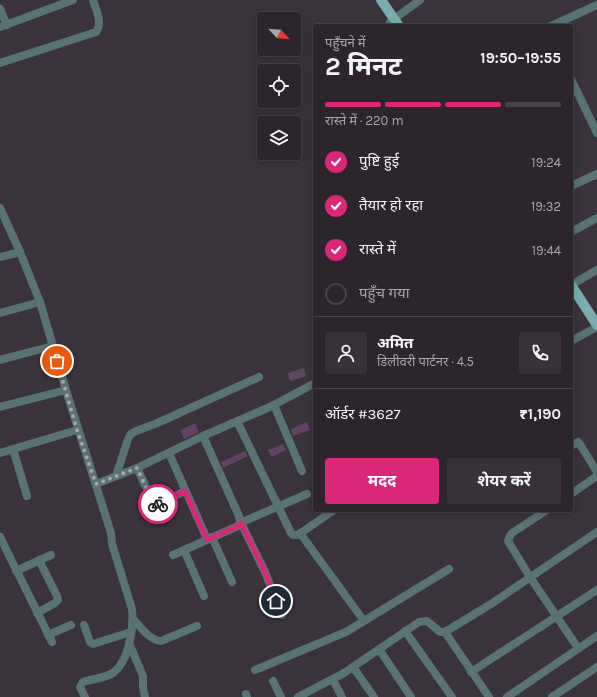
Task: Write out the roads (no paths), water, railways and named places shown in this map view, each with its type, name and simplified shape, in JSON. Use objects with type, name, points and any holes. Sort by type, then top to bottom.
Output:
[{"type":"main road","points":[[375,0],[394,23]]},
{"type":"main road","points":[[381,0],[394,23]]},
{"type":"main road","points":[[573,288],[596,328]]},
{"type":"main road","points":[[573,297],[596,328]]},
{"type":"street","points":[[0,63],[96,32],[100,24],[93,0]]},
{"type":"street","points":[[394,23],[420,0]]},
{"type":"street","points":[[0,9],[3,26],[69,1]]},
{"type":"street","points":[[555,24],[597,5]]},
{"type":"street","points":[[573,83],[597,133]]},
{"type":"street","points":[[573,185],[597,174]]},
{"type":"street","points":[[0,208],[40,302],[77,430],[96,484],[132,610],[133,619],[131,632],[124,658],[112,674],[83,682],[80,687],[85,697]]},
{"type":"street","points":[[573,231],[597,218]]},
{"type":"street","points":[[0,257],[20,252]]},
{"type":"street","points":[[573,284],[597,270]]},
{"type":"street","points":[[0,312],[40,302]]},
{"type":"street","points":[[573,340],[596,328]]},
{"type":"street","points":[[0,360],[52,346]]},
{"type":"street","points":[[116,476],[131,434],[259,377]]},
{"type":"street","points":[[96,484],[137,468],[203,436],[274,405],[313,384]]},
{"type":"street","points":[[0,407],[66,390]]},
{"type":"street","points":[[274,405],[302,471]]},
{"type":"street","points":[[237,421],[291,533],[295,535],[300,533],[331,512]]},
{"type":"street","points":[[0,453],[77,430]]},
{"type":"street","points":[[203,436],[241,523],[265,572],[282,615]]},
{"type":"street","points":[[573,445],[578,442],[597,472]]},
{"type":"street","points":[[13,449],[27,496]]},
{"type":"street","points":[[169,453],[185,491],[232,582]]},
{"type":"street","points":[[137,468],[155,504],[159,504],[185,491]]},
{"type":"street","points":[[573,493],[597,476]]},
{"type":"street","points":[[173,555],[306,494]]},
{"type":"street","points":[[544,512],[512,533],[509,538],[509,544],[530,578],[578,648]]},
{"type":"street","points":[[298,697],[311,694],[420,622],[427,620],[440,632],[445,632],[492,604],[597,532]]},
{"type":"street","points":[[300,533],[364,621]]},
{"type":"street","points":[[0,537],[50,638],[71,625]]},
{"type":"street","points":[[184,550],[204,596]]},
{"type":"street","points":[[16,571],[50,555]]},
{"type":"street","points":[[37,613],[58,600],[39,560]]},
{"type":"street","points":[[255,670],[332,639],[449,569]]},
{"type":"street","points":[[471,672],[597,590]]},
{"type":"street","points":[[133,619],[152,639],[157,641],[161,641],[197,626]]},
{"type":"street","points":[[84,625],[90,642],[93,644],[131,632]]},
{"type":"street","points":[[405,631],[452,697]]},
{"type":"street","points":[[445,632],[485,696]]},
{"type":"street","points":[[507,697],[597,636]]},
{"type":"street","points":[[129,643],[142,674],[145,697]]},
{"type":"street","points":[[379,649],[411,697]]},
{"type":"street","points":[[353,667],[374,697]]},
{"type":"street","points":[[552,697],[597,667]]},
{"type":"street","points":[[333,680],[342,697]]},
{"type":"street","points":[[273,681],[281,697]]}]
